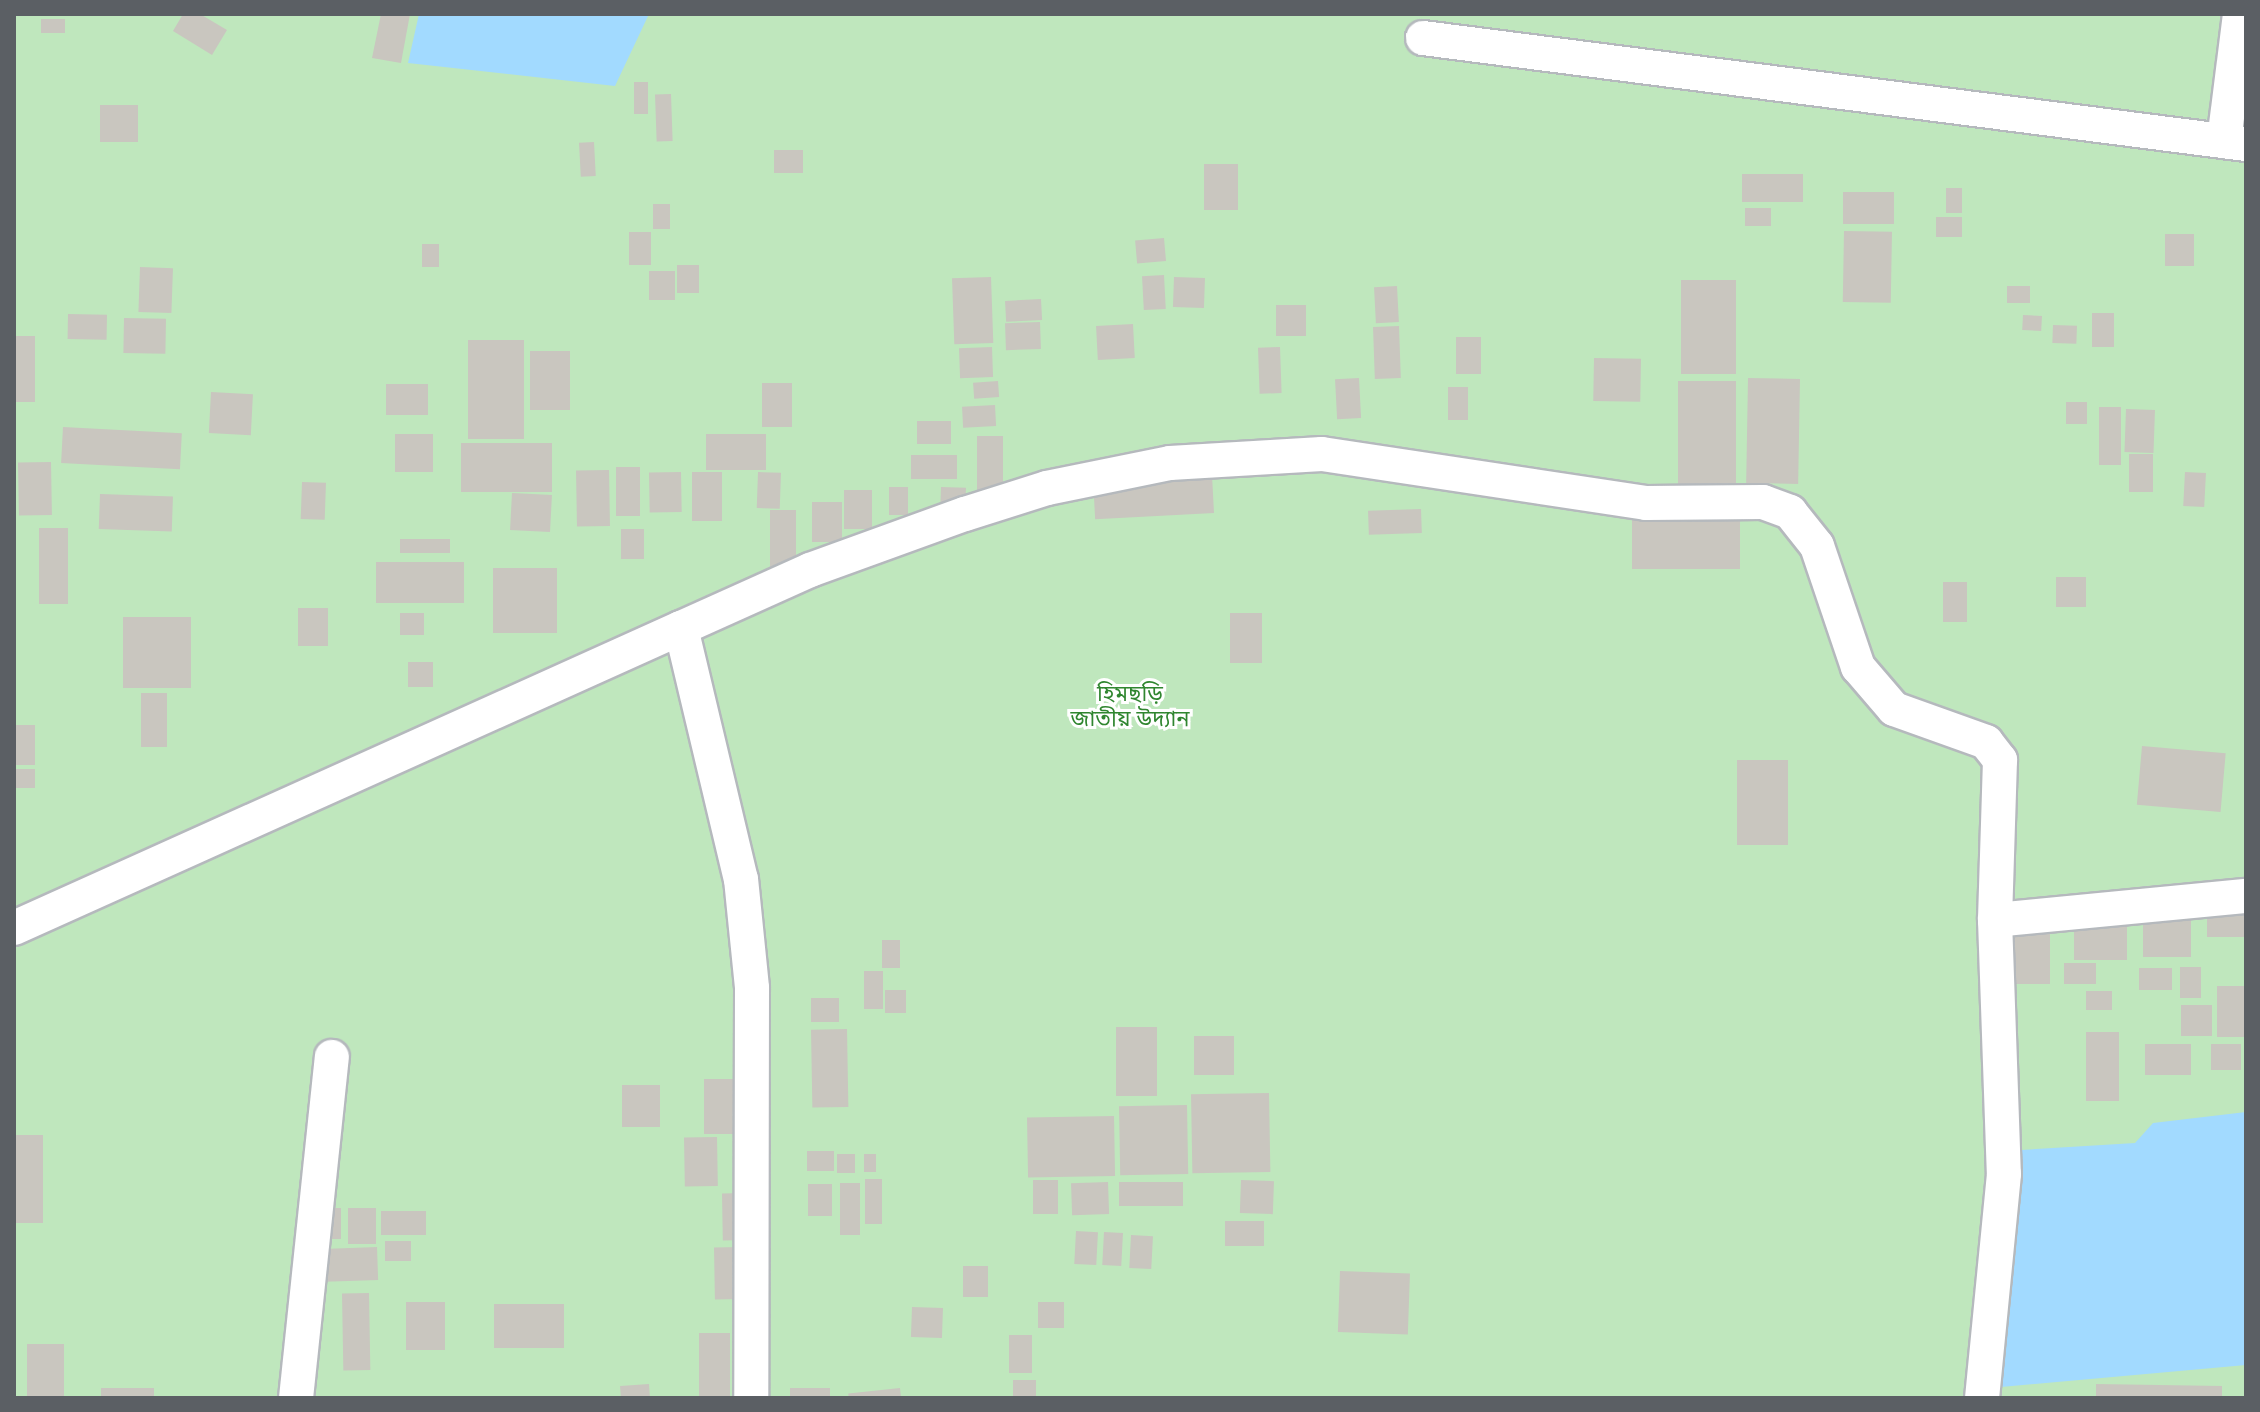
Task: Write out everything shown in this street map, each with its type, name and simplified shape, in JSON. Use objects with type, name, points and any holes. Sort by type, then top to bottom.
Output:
[{"type":"street","points":[[1423,38],[2235,142],[2240,14]]},
{"type":"street","points":[[14,928],[810,570],[1047,488],[1170,463],[1322,454],[1646,503],[1763,502],[1790,512],[1817,546],[1858,667],[1894,709],[1986,742],[2000,760],[1995,920],[2004,1174],[1982,1398]]},
{"type":"street","points":[[681,628],[741,879],[752,988],[751,1398]]},
{"type":"street","points":[[1995,920],[2246,896]]},
{"type":"street","points":[[296,1398],[332,1057]]},
{"type":"green space","name":"হিমছড়ি জাতীয় উদ্যান","points":[[14,14],[2246,14],[2246,1398],[14,1398]]},
{"type":"water","points":[[419,14],[649,14],[615,86],[408,63]]},
{"type":"water","points":[[2246,1112],[2246,1365],[2001,1387],[2021,1150],[2135,1143],[2153,1123]]},
{"type":"building","points":[[183,14],[200,14],[227,30],[212,55],[173,31]]},
{"type":"building","points":[[381,14],[410,14],[401,63],[372,58]]},
{"type":"building","points":[[41,19],[65,19],[65,33],[41,33]]},
{"type":"building","points":[[634,82],[648,82],[648,114],[634,114]]},
{"type":"building","points":[[671,94],[673,141],[657,142],[655,95]]},
{"type":"building","points":[[100,105],[138,105],[138,142],[100,142]]},
{"type":"building","points":[[594,142],[596,176],[581,177],[579,143]]},
{"type":"building","points":[[774,150],[803,150],[803,173],[774,173]]},
{"type":"building","points":[[1204,164],[1238,164],[1238,210],[1204,210]]},
{"type":"building","points":[[1742,174],[1803,174],[1803,202],[1742,202]]},
{"type":"building","points":[[1946,188],[1962,188],[1962,213],[1946,213]]},
{"type":"building","points":[[1843,192],[1894,192],[1894,224],[1843,224]]},
{"type":"building","points":[[653,204],[670,204],[670,229],[653,229]]},
{"type":"building","points":[[1745,208],[1771,208],[1771,226],[1745,226]]},
{"type":"building","points":[[1936,217],[1962,217],[1962,237],[1936,237]]},
{"type":"building","points":[[1844,231],[1892,232],[1891,303],[1843,302]]},
{"type":"building","points":[[629,232],[651,232],[651,265],[629,265]]},
{"type":"building","points":[[2165,234],[2194,234],[2194,266],[2165,266]]},
{"type":"building","points":[[1164,238],[1166,261],[1137,263],[1135,241]]},
{"type":"building","points":[[422,244],[439,244],[439,267],[422,267]]},
{"type":"building","points":[[677,265],[699,265],[699,293],[677,293]]},
{"type":"building","points":[[140,267],[173,268],[171,313],[138,312]]},
{"type":"building","points":[[649,271],[675,271],[675,300],[649,300]]},
{"type":"building","points":[[1164,275],[1166,309],[1144,310],[1142,276]]},
{"type":"building","points":[[991,277],[993,343],[954,344],[952,278]]},
{"type":"building","points":[[1174,277],[1205,278],[1204,308],[1173,307]]},
{"type":"building","points":[[1681,280],[1736,280],[1736,374],[1681,374]]},
{"type":"building","points":[[1397,286],[1399,322],[1376,323],[1374,287]]},
{"type":"building","points":[[2007,286],[2030,286],[2030,303],[2007,303]]},
{"type":"building","points":[[1041,299],[1042,320],[1006,322],[1005,301]]},
{"type":"building","points":[[1276,305],[1306,305],[1306,336],[1276,336]]},
{"type":"building","points":[[2092,313],[2114,313],[2114,347],[2092,347]]},
{"type":"building","points":[[68,314],[107,315],[107,340],[68,339]]},
{"type":"building","points":[[2023,315],[2042,316],[2041,331],[2022,330]]},
{"type":"building","points":[[124,318],[166,319],[165,354],[123,353]]},
{"type":"building","points":[[1040,322],[1041,349],[1006,350],[1005,323]]},
{"type":"building","points":[[1133,324],[1135,358],[1098,360],[1096,326]]},
{"type":"building","points":[[2053,325],[2077,326],[2076,344],[2052,343]]},
{"type":"building","points":[[1399,326],[1401,378],[1375,379],[1373,327]]},
{"type":"building","points":[[14,336],[35,336],[35,402],[14,402]]},
{"type":"building","points":[[1456,337],[1481,337],[1481,374],[1456,374]]},
{"type":"building","points":[[468,340],[524,340],[524,439],[468,439]]},
{"type":"building","points":[[992,347],[993,377],[960,378],[959,348]]},
{"type":"building","points":[[1280,347],[1282,393],[1260,394],[1258,348]]},
{"type":"building","points":[[530,351],[570,351],[570,410],[530,410]]},
{"type":"building","points":[[1594,358],[1641,359],[1640,402],[1593,401]]},
{"type":"building","points":[[1359,378],[1361,418],[1337,419],[1335,379]]},
{"type":"building","points":[[1748,378],[1800,379],[1798,484],[1746,483]]},
{"type":"building","points":[[998,381],[999,397],[974,399],[973,383]]},
{"type":"building","points":[[1678,381],[1736,381],[1736,487],[1678,487]]},
{"type":"building","points":[[762,383],[792,383],[792,427],[762,427]]},
{"type":"building","points":[[386,384],[428,384],[428,415],[386,415]]},
{"type":"building","points":[[1448,387],[1468,387],[1468,420],[1448,420]]},
{"type":"building","points":[[211,392],[253,394],[251,435],[209,433]]},
{"type":"building","points":[[2066,402],[2087,402],[2087,424],[2066,424]]},
{"type":"building","points":[[995,405],[996,426],[963,428],[962,407]]},
{"type":"building","points":[[2099,407],[2121,407],[2121,465],[2099,465]]},
{"type":"building","points":[[2126,409],[2155,410],[2153,453],[2124,452]]},
{"type":"building","points":[[917,421],[951,421],[951,444],[917,444]]},
{"type":"building","points":[[63,427],[182,433],[180,469],[61,463]]},
{"type":"building","points":[[395,434],[433,434],[433,472],[395,472]]},
{"type":"building","points":[[706,434],[766,434],[766,470],[706,470]]},
{"type":"building","points":[[977,436],[1003,436],[1003,491],[977,491]]},
{"type":"building","points":[[461,443],[552,443],[552,492],[461,492]]},
{"type":"building","points":[[2129,454],[2153,454],[2153,492],[2129,492]]},
{"type":"building","points":[[911,455],[957,455],[957,479],[911,479]]},
{"type":"building","points":[[51,462],[52,515],[19,516],[18,463]]},
{"type":"building","points":[[616,467],[640,467],[640,516],[616,516]]},
{"type":"building","points":[[609,470],[610,526],[577,527],[576,471]]},
{"type":"building","points":[[681,472],[682,512],[650,513],[649,473]]},
{"type":"building","points":[[692,472],[722,472],[722,521],[692,521]]},
{"type":"building","points":[[758,472],[781,473],[780,509],[757,508]]},
{"type":"building","points":[[2185,472],[2206,473],[2204,507],[2183,506]]},
{"type":"building","points":[[1212,475],[1214,513],[1095,519],[1093,481]]},
{"type":"building","points":[[302,482],[326,483],[325,520],[301,519]]},
{"type":"building","points":[[889,487],[908,487],[908,515],[889,515]]},
{"type":"building","points":[[941,487],[966,488],[965,509],[940,508]]},
{"type":"building","points":[[844,490],[872,490],[872,529],[844,529]]},
{"type":"building","points":[[512,493],[552,495],[550,532],[510,530]]},
{"type":"building","points":[[100,494],[173,497],[172,532],[99,529]]},
{"type":"building","points":[[812,502],[842,502],[842,542],[812,542]]},
{"type":"building","points":[[1421,509],[1422,533],[1369,535],[1368,511]]},
{"type":"building","points":[[770,510],[796,510],[796,568],[770,568]]},
{"type":"building","points":[[1632,512],[1740,512],[1740,569],[1632,569]]},
{"type":"building","points":[[39,528],[68,528],[68,604],[39,604]]},
{"type":"building","points":[[621,529],[644,529],[644,559],[621,559]]},
{"type":"building","points":[[400,539],[450,539],[450,553],[400,553]]},
{"type":"building","points":[[376,562],[464,562],[464,603],[376,603]]},
{"type":"building","points":[[493,568],[557,568],[557,633],[493,633]]},
{"type":"building","points":[[2056,577],[2086,577],[2086,607],[2056,607]]},
{"type":"building","points":[[1943,582],[1967,582],[1967,622],[1943,622]]},
{"type":"building","points":[[298,608],[328,608],[328,646],[298,646]]},
{"type":"building","points":[[400,613],[424,613],[424,635],[400,635]]},
{"type":"building","points":[[1230,613],[1262,613],[1262,663],[1230,663]]},
{"type":"building","points":[[123,617],[191,617],[191,688],[123,688]]},
{"type":"building","points":[[408,662],[433,662],[433,687],[408,687]]},
{"type":"building","points":[[141,693],[167,693],[167,747],[141,747]]},
{"type":"building","points":[[14,725],[35,725],[35,765],[14,765]]},
{"type":"building","points":[[2142,746],[2226,753],[2221,812],[2137,805]]},
{"type":"building","points":[[1737,760],[1788,760],[1788,845],[1737,845]]},
{"type":"building","points":[[14,769],[35,769],[35,788],[14,788]]},
{"type":"building","points":[[2143,913],[2191,913],[2191,957],[2143,957]]},
{"type":"building","points":[[2207,913],[2246,913],[2246,937],[2207,937]]},
{"type":"building","points":[[2074,922],[2127,922],[2127,960],[2074,960]]},
{"type":"building","points":[[2015,933],[2050,933],[2050,984],[2015,984]]},
{"type":"building","points":[[882,940],[900,940],[900,968],[882,968]]},
{"type":"building","points":[[2064,963],[2096,963],[2096,984],[2064,984]]},
{"type":"building","points":[[2180,967],[2201,967],[2201,998],[2180,998]]},
{"type":"building","points":[[2139,968],[2172,968],[2172,990],[2139,990]]},
{"type":"building","points":[[864,971],[883,971],[883,1009],[864,1009]]},
{"type":"building","points":[[2217,986],[2246,986],[2246,1037],[2217,1037]]},
{"type":"building","points":[[885,990],[906,990],[906,1013],[885,1013]]},
{"type":"building","points":[[2086,991],[2112,991],[2112,1010],[2086,1010]]},
{"type":"building","points":[[811,998],[839,998],[839,1022],[811,1022]]},
{"type":"building","points":[[2181,1005],[2212,1005],[2212,1036],[2181,1036]]},
{"type":"building","points":[[1116,1027],[1157,1027],[1157,1096],[1116,1096]]},
{"type":"building","points":[[847,1029],[848,1107],[812,1108],[811,1030]]},
{"type":"building","points":[[2086,1032],[2119,1032],[2119,1101],[2086,1101]]},
{"type":"building","points":[[1194,1036],[1234,1036],[1234,1075],[1194,1075]]},
{"type":"building","points":[[2145,1044],[2191,1044],[2191,1075],[2145,1075]]},
{"type":"building","points":[[2211,1044],[2241,1044],[2241,1070],[2211,1070]]},
{"type":"building","points":[[704,1079],[739,1079],[739,1134],[704,1134]]},
{"type":"building","points":[[622,1085],[660,1085],[660,1127],[622,1127]]},
{"type":"building","points":[[1269,1093],[1270,1172],[1192,1173],[1191,1094]]},
{"type":"building","points":[[1187,1105],[1188,1174],[1120,1175],[1119,1106]]},
{"type":"building","points":[[1114,1116],[1115,1176],[1028,1178],[1027,1118]]},
{"type":"building","points":[[14,1135],[43,1135],[43,1223],[14,1223]]},
{"type":"building","points":[[717,1137],[718,1186],[685,1187],[684,1138]]},
{"type":"building","points":[[807,1151],[834,1151],[834,1171],[807,1171]]},
{"type":"building","points":[[837,1154],[855,1154],[855,1173],[837,1173]]},
{"type":"building","points":[[864,1154],[876,1154],[876,1172],[864,1172]]},
{"type":"building","points":[[865,1179],[882,1179],[882,1224],[865,1224]]},
{"type":"building","points":[[1033,1180],[1058,1180],[1058,1214],[1033,1214]]},
{"type":"building","points":[[1241,1180],[1274,1181],[1273,1214],[1240,1213]]},
{"type":"building","points":[[1108,1182],[1109,1214],[1072,1215],[1071,1183]]},
{"type":"building","points":[[1119,1182],[1183,1182],[1183,1206],[1119,1206]]},
{"type":"building","points":[[840,1183],[860,1183],[860,1235],[840,1235]]},
{"type":"building","points":[[808,1184],[832,1184],[832,1216],[808,1216]]},
{"type":"building","points":[[722,1193],[745,1193],[746,1240],[723,1240]]},
{"type":"building","points":[[325,1208],[341,1208],[341,1239],[325,1239]]},
{"type":"building","points":[[348,1208],[376,1208],[376,1244],[348,1244]]},
{"type":"building","points":[[381,1211],[426,1211],[426,1235],[381,1235]]},
{"type":"building","points":[[1225,1221],[1264,1221],[1264,1246],[1225,1246]]},
{"type":"building","points":[[1076,1231],[1098,1232],[1096,1265],[1074,1264]]},
{"type":"building","points":[[1104,1232],[1123,1233],[1121,1266],[1102,1265]]},
{"type":"building","points":[[1131,1235],[1153,1236],[1151,1269],[1129,1268]]},
{"type":"building","points":[[385,1241],[411,1241],[411,1261],[385,1261]]},
{"type":"building","points":[[377,1247],[378,1280],[317,1282],[316,1249]]},
{"type":"building","points":[[714,1247],[740,1247],[741,1299],[715,1299]]},
{"type":"building","points":[[963,1266],[988,1266],[988,1297],[963,1297]]},
{"type":"building","points":[[1340,1271],[1410,1273],[1408,1334],[1338,1332]]},
{"type":"building","points":[[342,1293],[369,1293],[370,1370],[343,1370]]},
{"type":"building","points":[[406,1302],[445,1302],[445,1350],[406,1350]]},
{"type":"building","points":[[1038,1302],[1064,1302],[1064,1328],[1038,1328]]},
{"type":"building","points":[[494,1304],[564,1304],[564,1348],[494,1348]]},
{"type":"building","points":[[912,1307],[943,1308],[942,1338],[911,1337]]},
{"type":"building","points":[[699,1333],[730,1333],[730,1398],[699,1398]]},
{"type":"building","points":[[1009,1335],[1032,1335],[1032,1373],[1009,1373]]},
{"type":"building","points":[[27,1344],[64,1344],[64,1398],[27,1398]]},
{"type":"building","points":[[1013,1380],[1036,1380],[1036,1398],[1013,1398]]},
{"type":"building","points":[[649,1384],[650,1398],[621,1398],[620,1386]]},
{"type":"building","points":[[2096,1384],[2222,1386],[2222,1398],[2096,1398]]},
{"type":"building","points":[[101,1388],[154,1388],[154,1398],[101,1398]]},
{"type":"building","points":[[790,1388],[830,1388],[830,1398],[790,1398]]},
{"type":"building","points":[[900,1388],[901,1398],[849,1398],[848,1393]]}]
